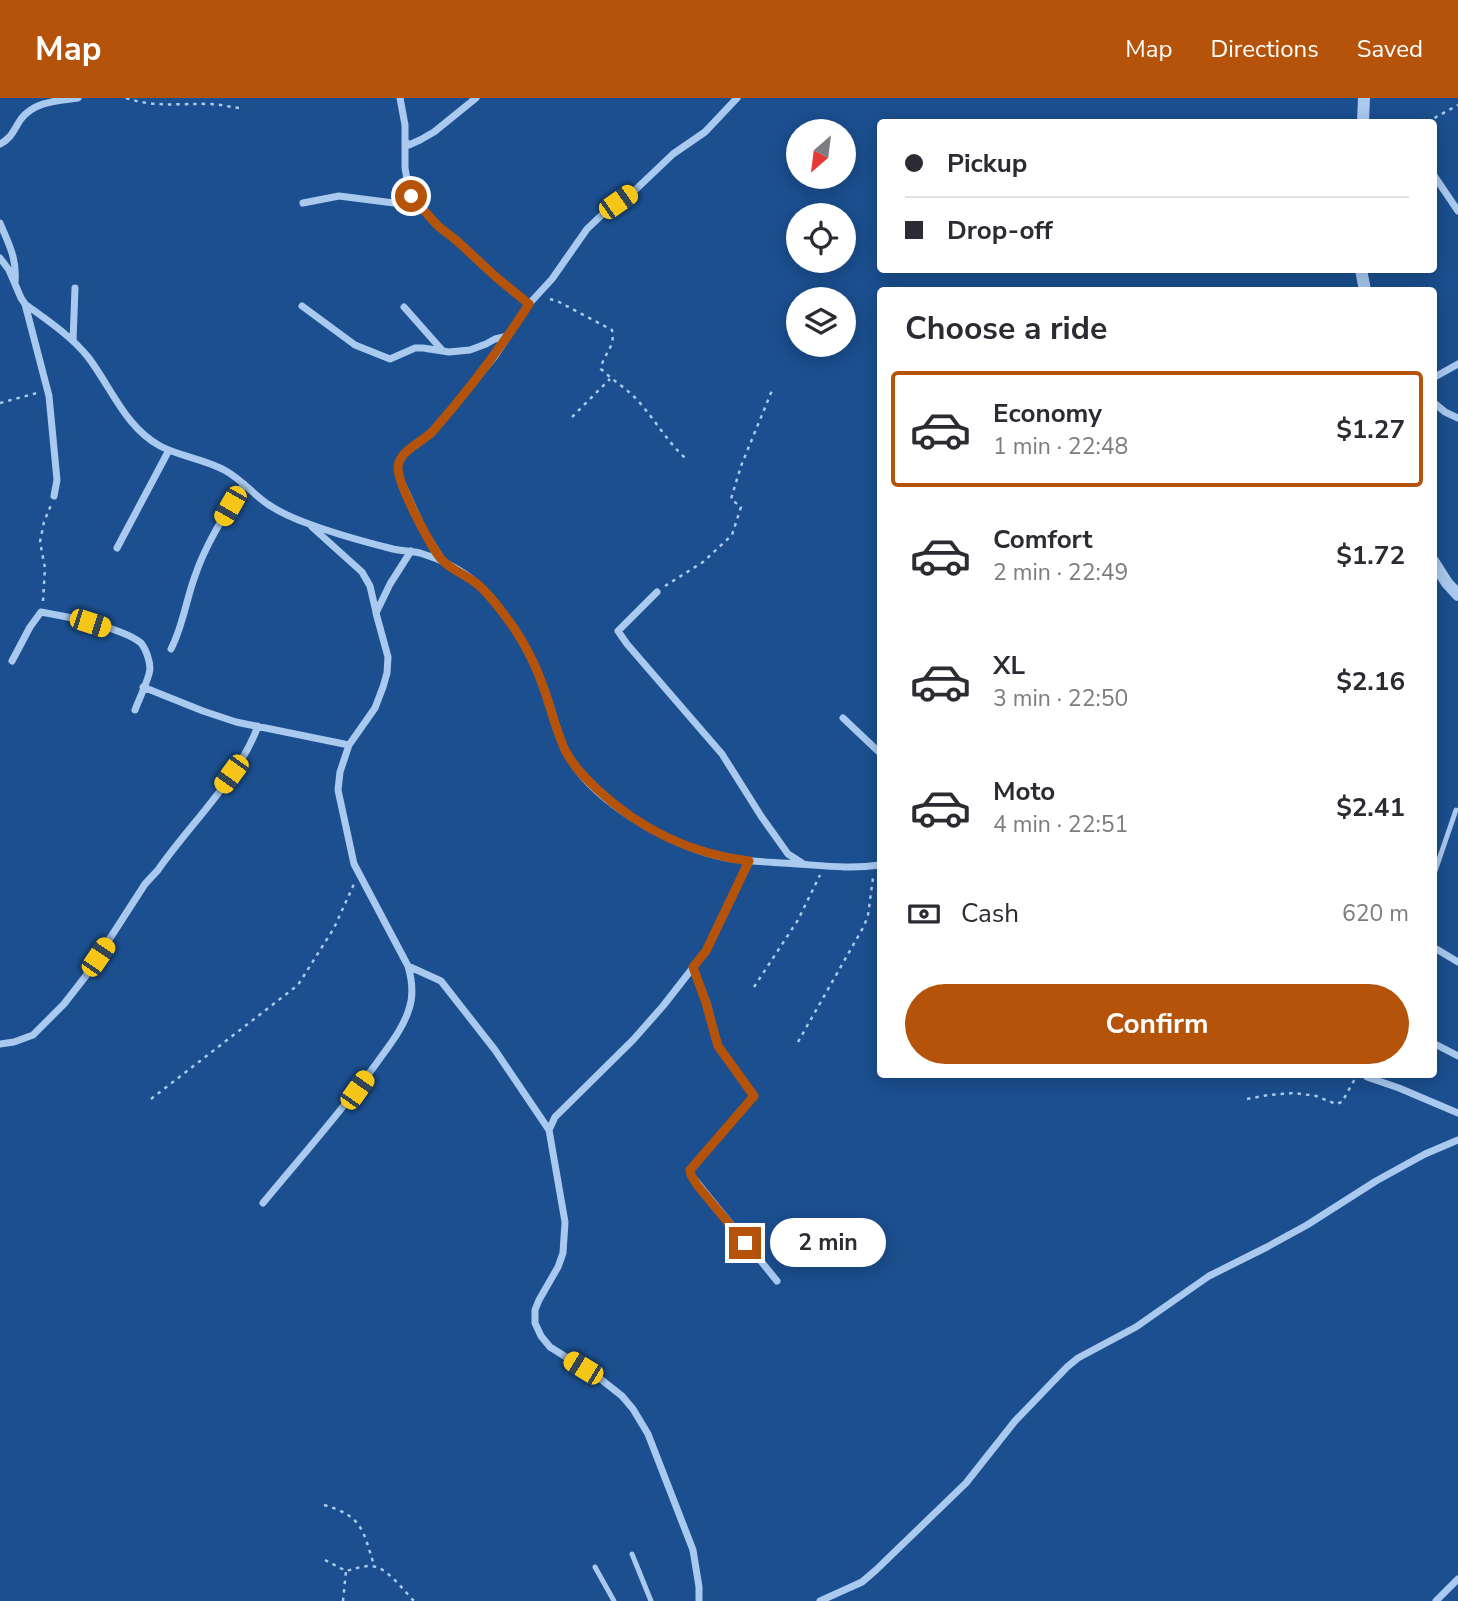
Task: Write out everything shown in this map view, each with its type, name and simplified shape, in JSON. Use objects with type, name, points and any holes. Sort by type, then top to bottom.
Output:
[{"type":"street","points":[[0,144],[9,139],[20,120],[34,108],[78,98]]},
{"type":"street","points":[[400,98],[405,125],[405,168],[411,196],[438,226],[529,304]]},
{"type":"street","points":[[405,141],[409,145],[420,141],[476,98]]},
{"type":"street","points":[[443,561],[424,531],[401,481],[398,468],[400,459],[431,434],[495,356],[529,304],[552,279],[587,229],[606,211],[631,194],[673,154],[705,132],[737,98]]},
{"type":"street","points":[[1363,119],[1364,98]]},
{"type":"street","points":[[1437,180],[1458,211]]},
{"type":"street","points":[[303,203],[339,196],[394,204],[411,196]]},
{"type":"street","points":[[0,223],[14,255],[15,282]]},
{"type":"street","points":[[0,258],[25,304],[73,341],[88,357],[129,418],[143,434],[158,445],[211,463],[232,474],[269,505],[309,524],[395,550],[411,551],[443,561],[478,584],[514,629],[543,685],[560,738],[574,766],[588,782],[629,816],[669,839],[712,855],[824,867],[857,868],[877,865]]},
{"type":"street","points":[[73,341],[75,288]]},
{"type":"street","points":[[25,304],[47,391],[57,480],[54,496]]},
{"type":"street","points":[[302,306],[355,345],[390,359],[415,348],[449,352],[470,350],[508,336]]},
{"type":"street","points":[[404,307],[442,351]]},
{"type":"street","points":[[1437,375],[1458,364]]},
{"type":"street","points":[[1437,405],[1458,418]]},
{"type":"street","points":[[117,548],[169,450]]},
{"type":"street","points":[[171,649],[204,551],[244,484]]},
{"type":"street","points":[[262,1203],[357,1090],[403,1025],[412,990],[408,966],[354,864],[338,790],[340,772],[349,745],[376,708],[387,673],[388,657],[370,586],[362,572],[309,524]]},
{"type":"street","points":[[376,613],[411,551]]},
{"type":"street","points":[[1437,567],[1458,595]]},
{"type":"street","points":[[657,592],[618,631],[722,754],[788,854],[803,864]]},
{"type":"street","points":[[12,661],[41,612],[72,617],[127,635],[142,644],[148,655],[150,668],[135,710]]},
{"type":"street","points":[[143,687],[236,722],[349,745]]},
{"type":"street","points":[[844,718],[877,750]]},
{"type":"street","points":[[0,1044],[33,1035],[64,1004],[85,977],[145,884],[231,774],[258,726]]},
{"type":"street","points":[[549,1130],[555,1117],[633,1040],[706,951],[749,861]]},
{"type":"street","points":[[1437,949],[1458,962]]},
{"type":"street","points":[[408,966],[441,981],[495,1050],[549,1130],[565,1223],[564,1253],[539,1300],[535,1310],[535,1323],[550,1347],[598,1377],[622,1396],[649,1434],[693,1550],[699,1601]]},
{"type":"street","points":[[693,967],[718,1046],[754,1096],[701,1155],[690,1170],[691,1175],[778,1282]]},
{"type":"street","points":[[1437,1045],[1458,1056]]},
{"type":"street","points":[[1370,1078],[1458,1113]]},
{"type":"street","points":[[820,1601],[862,1582],[876,1570],[966,1483],[1015,1421],[1078,1358],[1136,1327],[1209,1276],[1277,1241],[1388,1174],[1458,1140]]},
{"type":"street","points":[[1436,1601],[1458,1579]]},
{"type":"lane","points":[[1437,865],[1456,810]]},
{"type":"lane","points":[[632,1554],[651,1601]]},
{"type":"lane","points":[[595,1567],[614,1601]]},
{"type":"path","points":[[126,98],[142,103],[211,104],[239,108]]},
{"type":"path","points":[[1432,119],[1458,105]]},
{"type":"path","points":[[537,296],[559,302],[612,330],[613,344],[601,369],[641,403],[685,458]]},
{"type":"path","points":[[572,417],[611,378]]},
{"type":"path","points":[[657,592],[703,562],[732,535],[741,508],[731,499],[741,466],[773,388]]},
{"type":"path","points":[[0,403],[47,391]]},
{"type":"path","points":[[41,612],[45,568],[40,542],[54,496]]},
{"type":"path","points":[[798,1042],[864,926],[877,865]]},
{"type":"path","points":[[754,987],[798,920],[824,867]]},
{"type":"path","points":[[151,1099],[298,985],[334,928],[358,872]]},
{"type":"path","points":[[1248,1099],[1294,1093],[1316,1096],[1336,1104],[1342,1102],[1354,1078]]},
{"type":"path","points":[[324,1505],[341,1510],[361,1526],[374,1566]]},
{"type":"path","points":[[325,1560],[346,1571],[374,1566],[388,1574],[414,1601]]},
{"type":"path","points":[[343,1601],[346,1571]]},
{"type":"route","points":[[411,196],[438,226],[529,304],[495,356],[431,434],[400,459],[398,468],[401,481],[424,531],[443,561],[478,584],[514,629],[543,685],[566,753],[588,782],[629,816],[669,839],[712,855],[749,861],[706,951],[693,967],[718,1046],[754,1096],[690,1170],[697,1185],[745,1243]]}]
